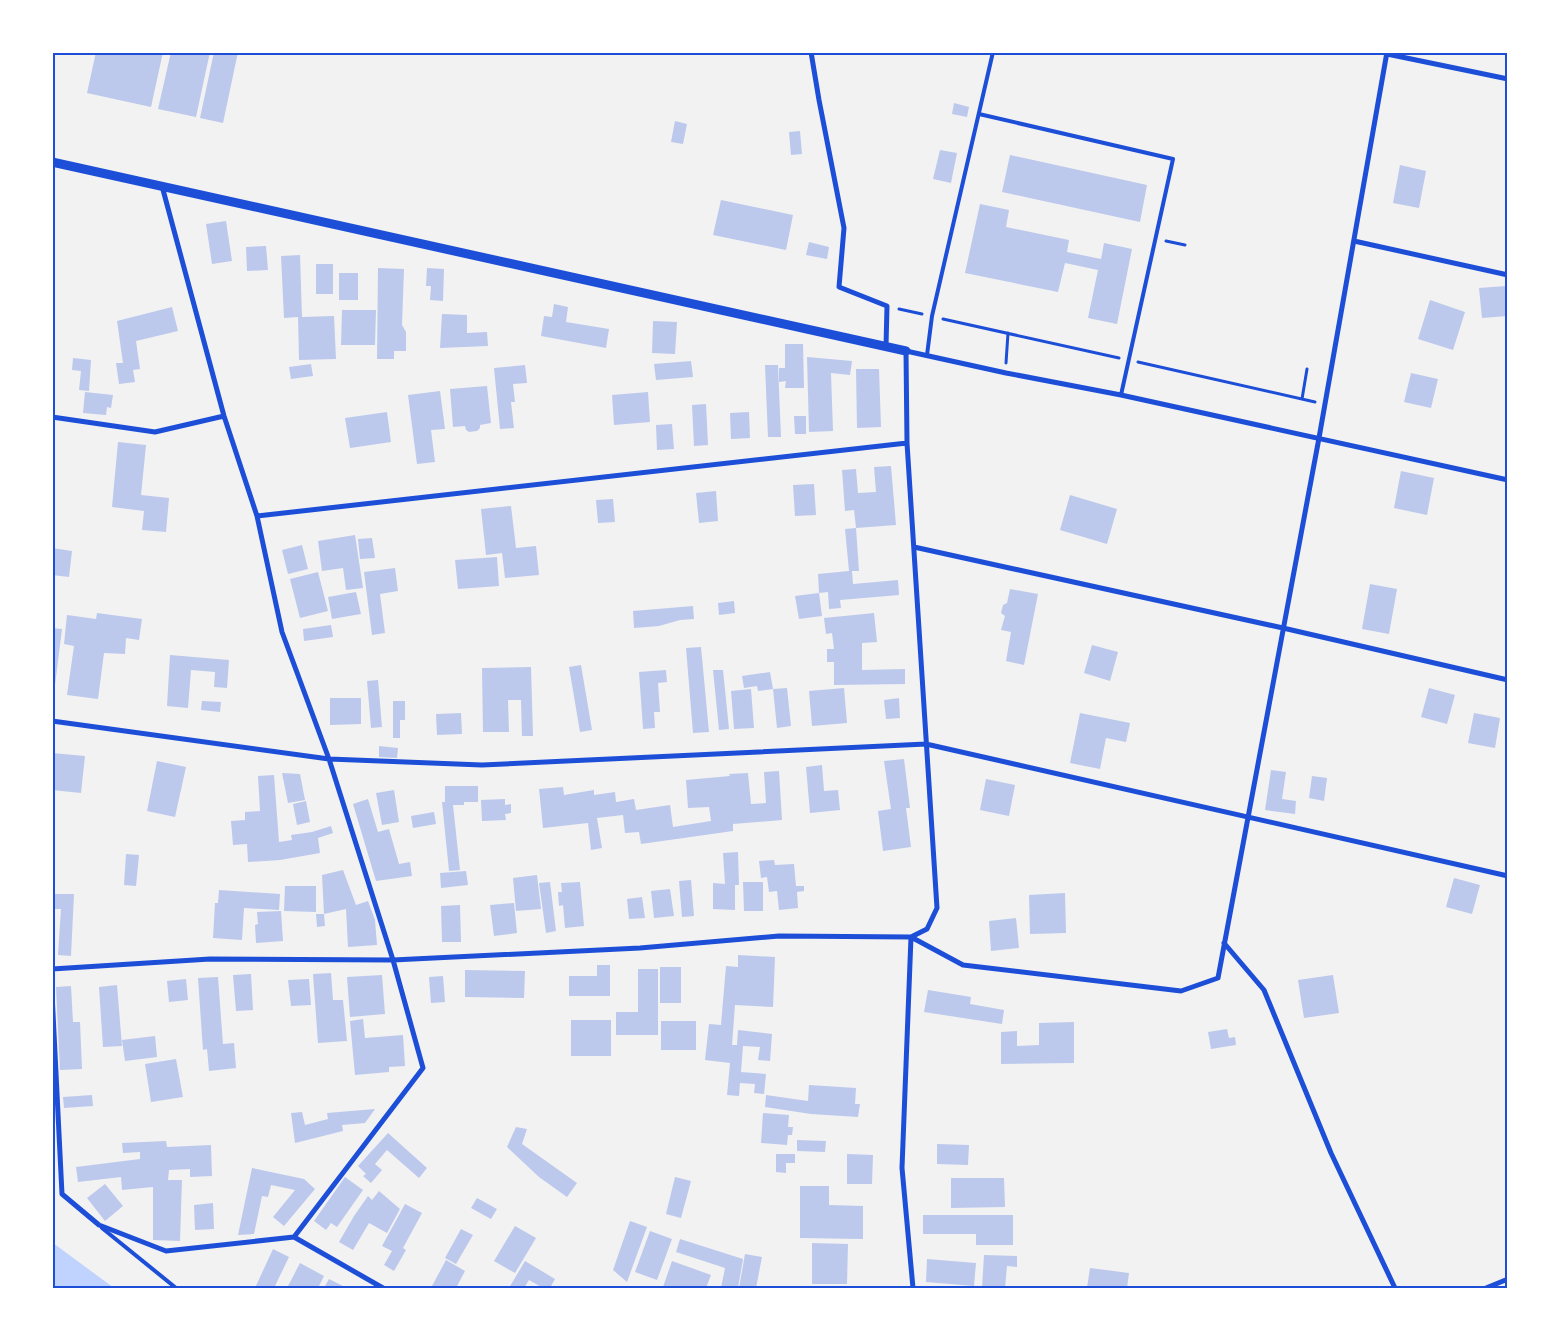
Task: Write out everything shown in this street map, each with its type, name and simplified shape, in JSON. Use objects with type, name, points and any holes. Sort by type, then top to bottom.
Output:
[{"type":"street","points":[[811,52],[844,228],[839,287],[887,306],[886,346]]},
{"type":"street","points":[[52,969],[210,959],[394,960],[640,948],[779,936],[911,937],[963,965],[1181,991],[1218,978],[1319,438],[1387,53],[1508,80]]},
{"type":"street","points":[[52,162],[1006,373],[1121,395],[1508,480]]},
{"type":"street","points":[[162,186],[224,416],[257,516],[282,632],[329,759],[394,960],[423,1068],[294,1237]]},
{"type":"street","points":[[1354,242],[1508,275]]},
{"type":"street","points":[[906,351],[907,442],[937,908],[927,928],[911,937]]},
{"type":"street","points":[[52,418],[155,432],[224,416]]},
{"type":"street","points":[[257,516],[907,442]]},
{"type":"street","points":[[914,547],[1283,628],[1508,680]]},
{"type":"street","points":[[52,721],[329,759],[482,765],[926,744],[1508,876]]},
{"type":"street","points":[[911,937],[902,1168],[913,1288]]},
{"type":"street","points":[[1224,943],[1264,990],[1331,1153],[1394,1288]]},
{"type":"street","points":[[52,993],[62,1194],[99,1225],[166,1251],[294,1237],[383,1288]]},
{"type":"street","points":[[1486,1288],[1508,1279]]},
{"type":"lane","points":[[927,355],[932,316],[993,52]]},
{"type":"lane","points":[[979,114],[1173,159],[1121,395]]},
{"type":"lane","points":[[99,1225],[176,1288]]},
{"type":"path","points":[[1155,240],[1185,245]]},
{"type":"path","points":[[887,306],[1325,404]]},
{"type":"path","points":[[1006,373],[1008,333]]},
{"type":"path","points":[[1302,399],[1307,369]]},
{"type":"water","points":[[53,1243],[114,1288],[53,1288]]},
{"type":"building","points":[[96,52],[163,52],[151,107],[87,93]]},
{"type":"building","points":[[171,52],[210,52],[196,117],[158,109]]},
{"type":"building","points":[[214,52],[238,52],[223,123],[200,118]]},
{"type":"building","points":[[954,103],[969,107],[967,117],[952,114]]},
{"type":"building","points":[[675,121],[687,124],[683,144],[671,142]]},
{"type":"building","points":[[800,131],[802,154],[791,155],[789,132]]},
{"type":"building","points":[[940,150],[957,153],[951,183],[933,179]]},
{"type":"building","points":[[1010,155],[1147,185],[1140,222],[1002,192]]},
{"type":"building","points":[[1400,165],[1426,171],[1419,208],[1393,203]]},
{"type":"building","points":[[721,200],[793,215],[786,250],[713,235]]},
{"type":"building","points":[[980,204],[1009,210],[1006,227],[1069,240],[1067,252],[1101,259],[1104,243],[1132,249],[1117,324],[1088,318],[1098,270],[1065,263],[1058,292],[965,273]]},
{"type":"building","points":[[226,221],[232,261],[212,264],[206,224]]},
{"type":"building","points":[[809,242],[829,247],[827,259],[806,255]]},
{"type":"building","points":[[266,246],[268,270],[247,271],[246,247]]},
{"type":"building","points":[[300,255],[302,317],[334,316],[336,359],[299,360],[298,317],[284,318],[281,256]]},
{"type":"building","points":[[316,264],[333,264],[333,294],[316,294]]},
{"type":"building","points":[[378,268],[404,269],[402,325],[406,332],[406,351],[394,351],[394,359],[377,359]]},
{"type":"building","points":[[427,268],[444,269],[443,301],[430,300],[431,286],[426,286]]},
{"type":"building","points":[[339,273],[358,273],[358,300],[339,300]]},
{"type":"building","points":[[1506,286],[1508,316],[1482,318],[1479,288]]},
{"type":"building","points":[[1430,300],[1465,312],[1453,350],[1418,339]]},
{"type":"building","points":[[554,304],[568,307],[566,322],[609,329],[606,348],[541,336],[544,316],[552,317]]},
{"type":"building","points":[[172,307],[178,331],[136,341],[140,369],[133,370],[135,382],[119,384],[116,363],[123,363],[117,321]]},
{"type":"building","points":[[342,310],[376,310],[375,345],[341,345]]},
{"type":"building","points":[[442,314],[467,315],[467,333],[487,332],[488,346],[440,348]]},
{"type":"building","points":[[653,321],[677,322],[675,354],[652,353]]},
{"type":"building","points":[[785,344],[803,344],[804,388],[785,388],[786,381],[779,382],[779,368],[785,368]]},
{"type":"building","points":[[807,357],[852,361],[850,375],[831,373],[833,431],[809,432]]},
{"type":"building","points":[[73,358],[91,360],[89,391],[79,390],[81,371],[72,370]]},
{"type":"building","points":[[691,361],[693,377],[656,380],[654,364]]},
{"type":"building","points":[[311,364],[313,376],[291,379],[289,367]]},
{"type":"building","points":[[525,365],[527,383],[513,384],[515,402],[511,402],[514,428],[500,429],[494,368]]},
{"type":"building","points":[[765,365],[778,365],[781,437],[768,437]]},
{"type":"building","points":[[856,369],[879,369],[881,427],[857,428]]},
{"type":"building","points":[[1411,373],[1438,379],[1431,408],[1404,402]]},
{"type":"building","points":[[487,386],[491,423],[480,425],[477,431],[469,432],[465,426],[453,427],[450,389]]},
{"type":"building","points":[[440,391],[445,429],[431,430],[435,462],[417,464],[408,395]]},
{"type":"building","points":[[85,392],[113,395],[111,408],[107,407],[106,415],[83,413]]},
{"type":"building","points":[[648,392],[650,422],[614,425],[612,395]]},
{"type":"building","points":[[706,404],[708,445],[694,446],[692,405]]},
{"type":"building","points":[[387,412],[391,442],[350,448],[345,418]]},
{"type":"building","points":[[749,412],[750,438],[731,439],[730,413]]},
{"type":"building","points":[[794,416],[806,416],[806,434],[795,434]]},
{"type":"building","points":[[672,424],[674,449],[657,450],[656,425]]},
{"type":"building","points":[[118,442],[146,445],[141,495],[169,498],[166,532],[142,530],[144,511],[112,507]]},
{"type":"building","points":[[891,466],[896,525],[856,528],[854,510],[845,511],[842,470],[856,469],[858,493],[876,492],[874,467]]},
{"type":"building","points":[[1401,471],[1434,478],[1427,515],[1394,508]]},
{"type":"building","points":[[814,484],[816,515],[795,516],[793,485]]},
{"type":"building","points":[[716,491],[718,521],[699,523],[696,493]]},
{"type":"building","points":[[1070,495],[1117,509],[1107,544],[1060,530]]},
{"type":"building","points":[[613,499],[615,522],[598,523],[596,500]]},
{"type":"building","points":[[511,506],[516,548],[536,546],[539,575],[505,578],[502,553],[486,555],[481,509]]},
{"type":"building","points":[[856,528],[859,571],[852,571],[853,584],[898,580],[899,595],[840,600],[841,608],[829,609],[828,592],[819,593],[818,574],[849,571],[845,529]]},
{"type":"building","points":[[355,535],[363,588],[346,590],[343,568],[322,571],[318,541]]},
{"type":"building","points":[[372,538],[375,558],[360,559],[358,539]]},
{"type":"building","points":[[302,545],[308,569],[288,574],[282,550]]},
{"type":"building","points":[[52,548],[72,551],[69,577],[52,575]]},
{"type":"building","points":[[497,557],[499,586],[458,589],[455,560]]},
{"type":"building","points":[[395,568],[398,591],[380,594],[385,633],[372,635],[364,572]]},
{"type":"building","points":[[318,572],[328,611],[300,618],[290,579]]},
{"type":"building","points":[[1370,584],[1397,589],[1389,634],[1362,629]]},
{"type":"building","points":[[1010,589],[1038,594],[1024,665],[1006,661],[1011,632],[1001,630],[1005,616],[1001,613],[1003,605],[1007,603]]},
{"type":"building","points":[[356,592],[361,614],[332,619],[328,597]]},
{"type":"building","points":[[819,593],[822,616],[799,619],[795,596]]},
{"type":"building","points":[[734,601],[735,613],[719,615],[718,603]]},
{"type":"building","points":[[693,606],[694,619],[680,620],[659,626],[634,628],[633,611]]},
{"type":"building","points":[[97,613],[142,619],[139,640],[126,638],[125,654],[104,653],[98,699],[67,695],[74,646],[64,644],[67,615],[96,619]]},
{"type":"building","points":[[874,613],[877,642],[862,643],[862,670],[905,669],[905,684],[834,685],[834,662],[827,662],[827,649],[834,649],[832,633],[826,634],[824,618]]},
{"type":"building","points":[[331,625],[333,637],[304,641],[303,629]]},
{"type":"building","points":[[52,628],[62,629],[54,693],[52,693]]},
{"type":"building","points":[[1092,645],[1118,652],[1110,681],[1084,673]]},
{"type":"building","points":[[701,647],[709,732],[693,733],[686,648]]},
{"type":"building","points":[[170,655],[229,660],[227,688],[214,687],[215,672],[191,670],[188,708],[167,706]]},
{"type":"building","points":[[581,665],[592,730],[580,732],[569,667]]},
{"type":"building","points":[[531,667],[533,736],[522,736],[521,700],[508,700],[509,732],[483,732],[482,668]]},
{"type":"building","points":[[666,670],[667,682],[658,683],[660,712],[654,712],[655,728],[643,729],[639,672]]},
{"type":"building","points":[[713,670],[723,670],[729,729],[719,730]]},
{"type":"building","points":[[770,672],[773,689],[758,691],[757,686],[744,688],[742,676]]},
{"type":"building","points":[[378,680],[382,727],[371,728],[367,681]]},
{"type":"building","points":[[787,688],[791,726],[777,728],[773,689]]},
{"type":"building","points":[[844,688],[847,723],[812,726],[809,691]]},
{"type":"building","points":[[1429,688],[1455,695],[1447,724],[1421,717]]},
{"type":"building","points":[[751,689],[754,728],[734,729],[731,691]]},
{"type":"building","points":[[330,698],[361,698],[361,724],[330,725]]},
{"type":"building","points":[[899,698],[900,718],[886,719],[884,700]]},
{"type":"building","points":[[202,701],[221,702],[220,712],[201,710]]},
{"type":"building","points":[[393,701],[405,701],[405,720],[400,720],[400,738],[393,738]]},
{"type":"building","points":[[461,713],[462,734],[437,735],[436,714]]},
{"type":"building","points":[[1080,713],[1130,723],[1126,742],[1106,738],[1100,769],[1070,763]]},
{"type":"building","points":[[1474,713],[1500,718],[1495,748],[1468,743]]},
{"type":"building","points":[[379,746],[398,748],[397,758],[379,757]]},
{"type":"building","points":[[52,753],[85,756],[81,793],[52,790]]},
{"type":"building","points":[[904,759],[910,808],[906,808],[911,847],[883,851],[878,811],[891,809],[884,761]]},
{"type":"building","points":[[157,761],[186,767],[175,817],[147,811]]},
{"type":"building","points":[[822,765],[824,791],[838,790],[840,810],[810,813],[806,767]]},
{"type":"building","points":[[1271,770],[1286,772],[1282,799],[1296,801],[1295,814],[1265,810]]},
{"type":"building","points":[[779,771],[782,820],[733,824],[733,831],[641,844],[639,832],[625,833],[623,815],[597,818],[602,848],[591,850],[588,823],[543,828],[539,789],[563,787],[564,795],[594,790],[594,795],[615,792],[616,802],[634,799],[636,810],[670,805],[673,827],[711,821],[709,807],[688,808],[686,780],[748,773],[751,804],[766,803],[764,772]]},
{"type":"building","points":[[282,773],[300,774],[305,800],[288,803]]},
{"type":"building","points":[[274,775],[279,842],[292,840],[291,835],[312,832],[331,826],[333,833],[318,838],[320,853],[280,860],[248,862],[247,844],[233,845],[231,821],[245,820],[245,812],[260,811],[258,776]]},
{"type":"building","points":[[1312,776],[1327,778],[1324,801],[1309,798]]},
{"type":"building","points":[[986,779],[1015,785],[1009,816],[980,810]]},
{"type":"building","points":[[445,786],[478,786],[478,802],[464,802],[464,805],[453,805],[460,870],[449,871],[442,802],[445,802]]},
{"type":"building","points":[[394,790],[399,822],[382,825],[376,793]]},
{"type":"building","points":[[368,799],[378,832],[389,829],[399,864],[410,862],[412,876],[376,881],[353,804]]},
{"type":"building","points":[[505,799],[505,805],[511,804],[511,813],[505,814],[506,820],[482,821],[481,800]]},
{"type":"building","points":[[306,801],[310,822],[297,825],[293,804]]},
{"type":"building","points":[[434,812],[436,824],[413,828],[411,816]]},
{"type":"building","points":[[738,852],[739,885],[735,885],[735,910],[713,909],[713,883],[725,884],[723,853]]},
{"type":"building","points":[[126,854],[139,855],[136,886],[124,885]]},
{"type":"building","points":[[774,860],[775,865],[794,864],[796,886],[804,886],[804,891],[797,892],[798,908],[779,910],[777,891],[769,892],[767,877],[761,878],[759,861]]},
{"type":"building","points":[[343,870],[356,905],[368,901],[375,920],[377,945],[348,947],[346,909],[324,914],[322,875]]},
{"type":"building","points":[[466,871],[468,885],[441,888],[440,873]]},
{"type":"building","points":[[537,875],[541,909],[516,911],[513,878]]},
{"type":"building","points":[[1454,878],[1480,885],[1472,914],[1446,907]]},
{"type":"building","points":[[691,880],[694,916],[682,917],[679,881]]},
{"type":"building","points":[[550,882],[556,931],[546,933],[539,883]]},
{"type":"building","points":[[580,882],[584,926],[565,928],[563,905],[559,906],[558,892],[562,892],[561,883]]},
{"type":"building","points":[[743,882],[763,882],[763,911],[744,911]]},
{"type":"building","points":[[285,886],[316,886],[316,912],[284,911]]},
{"type":"building","points":[[670,889],[674,916],[654,918],[651,891]]},
{"type":"building","points":[[219,890],[280,894],[279,910],[244,908],[242,940],[213,938],[215,903],[218,903]]},
{"type":"building","points":[[1065,893],[1066,933],[1030,934],[1029,895]]},
{"type":"building","points":[[52,894],[74,894],[71,956],[58,955],[61,909],[52,909]]},
{"type":"building","points":[[642,897],[645,918],[629,919],[627,899]]},
{"type":"building","points":[[514,903],[517,933],[494,936],[490,905]]},
{"type":"building","points":[[460,905],[461,942],[442,942],[441,906]]},
{"type":"building","points":[[281,911],[283,941],[256,943],[255,925],[258,924],[257,912]]},
{"type":"building","points":[[316,914],[324,914],[325,926],[317,927]]},
{"type":"building","points":[[1016,918],[1019,948],[991,951],[989,921]]},
{"type":"building","points":[[738,955],[775,957],[773,1007],[735,1005],[732,1045],[737,1045],[738,1030],[772,1034],[770,1061],[758,1060],[760,1047],[743,1046],[741,1072],[766,1074],[764,1094],[754,1093],[755,1084],[740,1083],[739,1096],[727,1095],[730,1063],[705,1060],[709,1024],[721,1025],[726,966],[738,967]]},
{"type":"building","points":[[597,965],[610,965],[610,996],[569,996],[569,976],[597,976]]},
{"type":"building","points":[[660,967],[681,967],[681,1003],[660,1003]]},
{"type":"building","points":[[638,969],[658,969],[658,1035],[616,1035],[616,1012],[638,1012]]},
{"type":"building","points":[[465,970],[525,971],[524,998],[465,997]]},
{"type":"building","points":[[331,973],[333,1000],[343,1000],[347,1041],[318,1043],[313,974]]},
{"type":"building","points":[[251,974],[253,1010],[236,1011],[233,975]]},
{"type":"building","points":[[382,975],[385,1014],[350,1017],[347,977]]},
{"type":"building","points":[[1333,975],[1339,1013],[1304,1018],[1298,980]]},
{"type":"building","points":[[443,976],[445,1002],[431,1003],[429,977]]},
{"type":"building","points":[[218,977],[223,1044],[234,1043],[236,1068],[209,1071],[207,1049],[203,1050],[198,978]]},
{"type":"building","points":[[186,979],[188,1000],[169,1002],[167,981]]},
{"type":"building","points":[[309,979],[311,1005],[291,1006],[288,980]]},
{"type":"building","points":[[117,985],[122,1046],[103,1047],[99,987]]},
{"type":"building","points":[[71,986],[73,1022],[80,1022],[82,1069],[60,1070],[56,987]]},
{"type":"building","points":[[928,990],[971,997],[970,1004],[1004,1010],[1002,1024],[924,1012]]},
{"type":"building","points":[[363,1019],[365,1038],[403,1035],[405,1066],[389,1067],[389,1072],[355,1075],[350,1021]]},
{"type":"building","points":[[571,1020],[611,1020],[611,1056],[571,1056]]},
{"type":"building","points":[[661,1021],[696,1021],[696,1050],[661,1050]]},
{"type":"building","points":[[1074,1022],[1074,1063],[1001,1064],[1001,1032],[1017,1031],[1017,1046],[1039,1045],[1039,1023]]},
{"type":"building","points":[[1227,1029],[1229,1038],[1235,1037],[1236,1045],[1211,1049],[1208,1032]]},
{"type":"building","points":[[155,1036],[157,1057],[125,1061],[122,1040]]},
{"type":"building","points":[[176,1059],[183,1097],[151,1102],[145,1064]]},
{"type":"building","points":[[809,1085],[856,1088],[855,1104],[860,1104],[858,1117],[811,1114],[765,1107],[766,1095],[808,1101]]},
{"type":"building","points":[[92,1095],[93,1106],[64,1108],[63,1097]]},
{"type":"building","points":[[375,1109],[365,1123],[342,1125],[343,1131],[295,1143],[291,1113],[302,1112],[305,1125],[328,1119],[327,1113]]},
{"type":"building","points":[[763,1113],[789,1115],[788,1127],[793,1127],[792,1135],[788,1135],[787,1145],[761,1143]]},
{"type":"building","points":[[516,1127],[527,1129],[522,1144],[577,1183],[567,1197],[539,1177],[507,1147]]},
{"type":"building","points":[[388,1133],[427,1168],[419,1178],[387,1150],[375,1164],[382,1170],[371,1183],[363,1176],[366,1174],[358,1166]]},
{"type":"building","points":[[797,1140],[826,1141],[825,1152],[797,1151]]},
{"type":"building","points":[[166,1141],[167,1147],[211,1145],[212,1176],[190,1177],[190,1169],[169,1170],[168,1180],[182,1180],[180,1241],[153,1240],[153,1187],[122,1190],[121,1177],[78,1182],[76,1167],[140,1159],[140,1152],[123,1153],[122,1143]]},
{"type":"building","points":[[937,1144],[969,1145],[968,1165],[937,1164]]},
{"type":"building","points":[[776,1154],[795,1154],[795,1163],[786,1163],[786,1173],[776,1172]]},
{"type":"building","points":[[847,1154],[873,1155],[872,1184],[847,1184]]},
{"type":"building","points":[[252,1168],[304,1179],[315,1189],[284,1226],[273,1217],[295,1190],[271,1185],[268,1197],[262,1196],[254,1234],[238,1235]]},
{"type":"building","points":[[345,1177],[363,1190],[337,1227],[331,1223],[326,1230],[314,1221]]},
{"type":"building","points":[[675,1177],[691,1181],[681,1218],[666,1214]]},
{"type":"building","points":[[951,1178],[1004,1178],[1005,1207],[951,1208]]},
{"type":"building","points":[[105,1184],[123,1206],[105,1221],[87,1198]]},
{"type":"building","points":[[800,1186],[829,1186],[829,1205],[863,1206],[863,1239],[800,1238]]},
{"type":"building","points":[[379,1191],[400,1209],[387,1233],[369,1223],[353,1250],[339,1242],[368,1196],[372,1200]]},
{"type":"building","points":[[477,1198],[497,1209],[491,1219],[471,1208]]},
{"type":"building","points":[[213,1203],[214,1229],[195,1230],[194,1205]]},
{"type":"building","points":[[405,1204],[422,1213],[403,1248],[406,1250],[394,1271],[384,1265],[392,1251],[382,1246]]},
{"type":"building","points":[[923,1215],[1013,1215],[1013,1245],[976,1245],[976,1234],[923,1234]]},
{"type":"building","points":[[630,1221],[647,1227],[627,1282],[613,1270]]},
{"type":"building","points":[[515,1226],[536,1238],[515,1273],[494,1261]]},
{"type":"building","points":[[461,1229],[473,1235],[456,1264],[445,1258]]},
{"type":"building","points":[[650,1231],[672,1239],[657,1280],[635,1272]]},
{"type":"building","points":[[680,1239],[743,1259],[738,1288],[721,1288],[725,1268],[676,1252]]},
{"type":"building","points":[[812,1243],[848,1244],[847,1284],[812,1284]]},
{"type":"building","points":[[273,1249],[289,1257],[274,1288],[255,1288]]},
{"type":"building","points":[[745,1254],[762,1257],[756,1288],[739,1288]]},
{"type":"building","points":[[984,1255],[1017,1256],[1017,1267],[1007,1266],[1005,1288],[982,1288]]},
{"type":"building","points":[[927,1259],[976,1263],[974,1286],[926,1282]]},
{"type":"building","points":[[446,1260],[465,1271],[456,1288],[435,1288],[432,1286]]},
{"type":"building","points":[[525,1261],[555,1279],[550,1288],[543,1288],[529,1280],[524,1288],[509,1288]]},
{"type":"building","points":[[672,1261],[711,1275],[706,1288],[663,1287]]},
{"type":"building","points":[[300,1263],[324,1276],[318,1288],[287,1288]]},
{"type":"building","points":[[1090,1268],[1129,1273],[1127,1288],[1087,1288]]},
{"type":"building","points":[[329,1279],[347,1288],[324,1288]]}]
